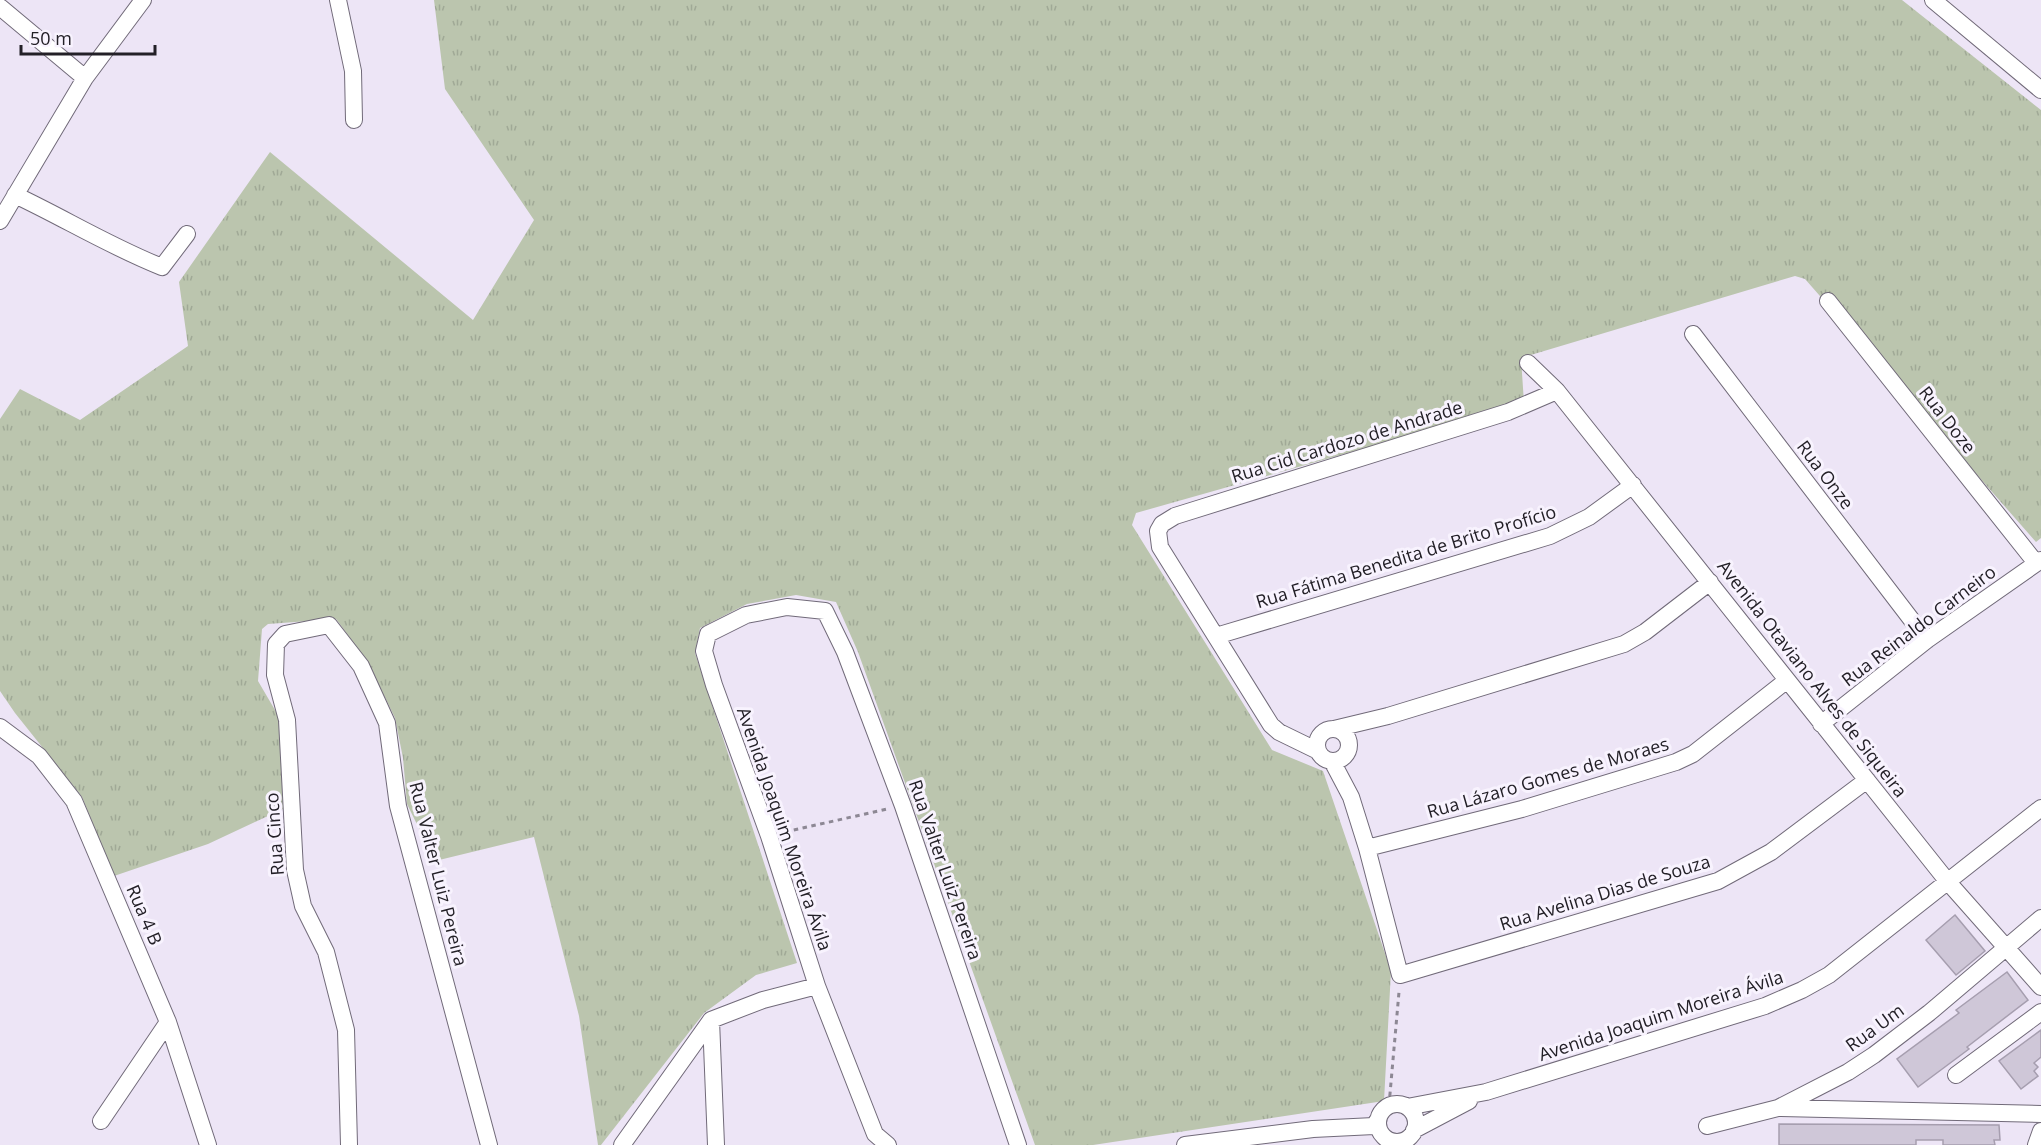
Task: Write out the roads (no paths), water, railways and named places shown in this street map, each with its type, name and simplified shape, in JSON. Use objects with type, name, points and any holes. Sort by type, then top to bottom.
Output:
[{"type":"street","points":[[0,222],[85,78],[143,0]]},
{"type":"street","points":[[338,0],[353,71],[354,120]]},
{"type":"street","points":[[1934,0],[2041,90]]},
{"type":"street","points":[[0,7],[85,78]]},
{"type":"street","points":[[15,195],[127,253],[162,267],[187,234]]},
{"type":"street","name":"Rua Doze","points":[[1828,300],[2038,561]]},
{"type":"street","name":"Rua Onze","points":[[1693,334],[1927,640]]},
{"type":"street","name":"Avenida Otaviano Alves de Siqueira","points":[[1528,363],[1557,391],[1948,882],[2041,987]]},
{"type":"street","name":"Rua Cid Cardozo de Andrade","points":[[1216,636],[1160,547],[1157,538],[1162,524],[1174,516],[1508,412],[1557,391]]},
{"type":"street","name":"Rua Fátima Benedita de Brito Profício","points":[[1216,636],[1550,536],[1589,517],[1632,485]]},
{"type":"street","name":"Rua Reinaldo Carneiro","points":[[1821,724],[1927,640],[2038,561]]},
{"type":"street","points":[[1367,848],[1351,797],[1332,761],[1321,756],[1318,744],[1322,733],[1388,716],[1624,644],[1645,632],[1710,582]]},
{"type":"street","name":"Avenida Joaquim Moreira Ávila","points":[[825,611],[786,608],[746,615],[708,633],[704,651],[769,836],[817,986],[875,1134],[888,1145]]},
{"type":"street","name":"Rua Valter Luiz Pereira","points":[[825,611],[845,652],[903,806],[1018,1145]]},
{"type":"street","name":"Rua Valter Luiz Pereira","points":[[329,625],[362,666],[387,723],[398,806],[489,1145]]},
{"type":"street","name":"Rua Cinco","points":[[329,625],[285,634],[276,644],[275,675],[287,720],[295,870],[303,906],[326,952],[346,1030],[349,1145]]},
{"type":"street","points":[[1216,636],[1271,725],[1292,738],[1318,744]]},
{"type":"street","name":"Rua Lázaro Gomes de Moraes","points":[[1367,848],[1522,809],[1676,762],[1693,754],[1786,681]]},
{"type":"street","points":[[1332,761],[1344,757],[1348,746],[1388,716]]},
{"type":"street","points":[[1334,729],[1345,734],[1348,746],[1351,797]]},
{"type":"street","name":"Rua 4 B","points":[[2,732],[39,756],[74,801],[168,1022],[208,1145]]},
{"type":"street","name":"Rua Avelina Dias de Souza","points":[[1367,848],[1400,975],[1718,881],[1771,852],[1867,780]]},
{"type":"street","name":"Avenida Joaquim Moreira Ávila","points":[[1407,1107],[1486,1092],[1765,1006],[1802,990],[1829,975],[2041,808]]},
{"type":"street","name":"Rua Um","points":[[1707,1126],[1778,1108],[1830,1082],[1874,1055],[1929,1013],[2041,918]]},
{"type":"street","points":[[622,1145],[711,1020],[763,1000],[817,986]]},
{"type":"street","points":[[1956,1075],[2041,1012]]},
{"type":"street","points":[[711,1020],[716,1145]]},
{"type":"street","points":[[101,1121],[168,1022]]},
{"type":"street","name":"Avenida Joaquim Moreira Ávila","points":[[1412,1137],[1486,1092]]},
{"type":"street","points":[[1185,1145],[1313,1129],[1374,1126],[1383,1109],[1395,1104],[1407,1107],[1415,1117],[1412,1137],[1399,1142],[1387,1142],[1381,1134],[1377,1121]]},
{"type":"street","points":[[1778,1108],[2041,1114]]},
{"type":"street","points":[[2036,1145],[2041,1131]]}]
